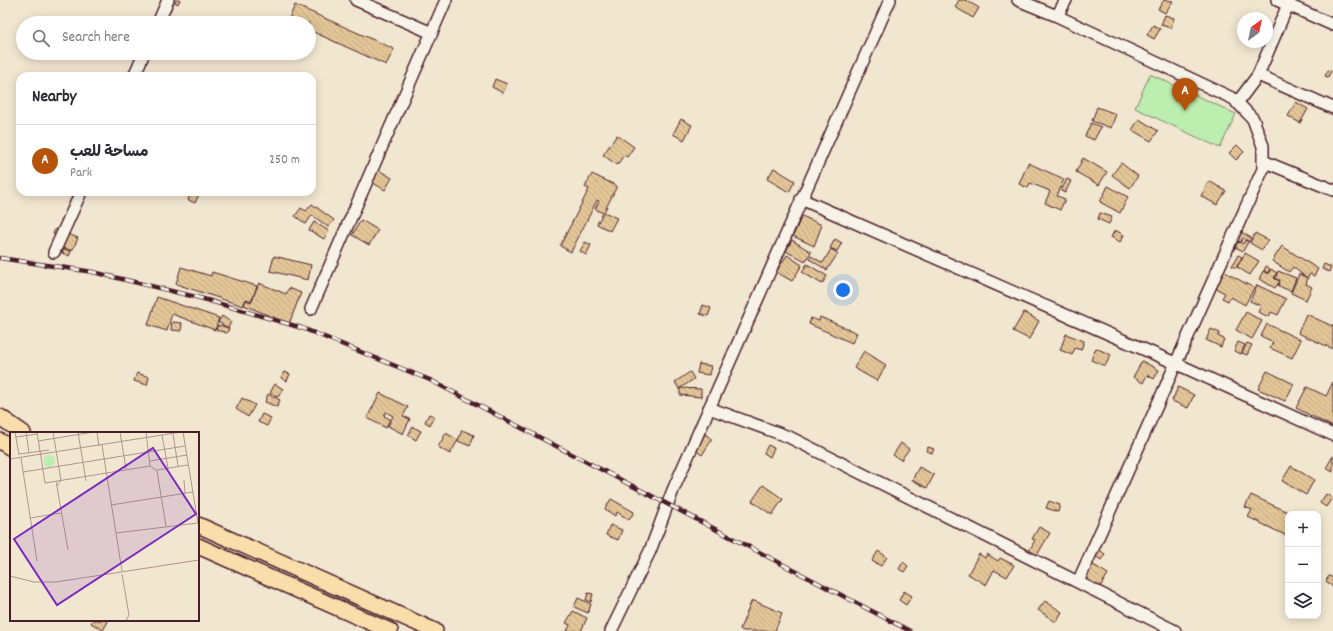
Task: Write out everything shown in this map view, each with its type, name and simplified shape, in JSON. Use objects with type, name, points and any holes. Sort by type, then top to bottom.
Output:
[{"type":"highway","points":[[0,417],[22,432]]},
{"type":"highway","points":[[0,441],[10,447]]},
{"type":"highway","points":[[199,525],[435,631]]},
{"type":"highway","points":[[199,546],[390,631]]},
{"type":"street","points":[[161,16],[168,0]]},
{"type":"street","points":[[356,0],[432,33]]},
{"type":"street","points":[[311,309],[446,0]]},
{"type":"street","points":[[611,631],[650,551],[673,490],[800,199],[890,0]]},
{"type":"street","points":[[1018,0],[1057,16],[1234,99],[1253,119],[1263,146],[1262,169],[1078,582]]},
{"type":"street","points":[[1057,16],[1066,0]]},
{"type":"street","points":[[1277,0],[1288,2],[1333,25]]},
{"type":"street","points":[[1237,103],[1258,75],[1288,2]]},
{"type":"street","points":[[136,72],[141,60]]},
{"type":"street","points":[[1258,75],[1333,108]]},
{"type":"street","points":[[1263,161],[1333,190]]},
{"type":"street","points":[[54,252],[79,196]]},
{"type":"street","points":[[800,199],[1175,363],[1333,435]]},
{"type":"street","points":[[709,408],[789,438],[1175,631]]},
{"type":"green space","points":[[1150,74],[1236,114],[1220,148],[1135,108]]},
{"type":"building","points":[[171,0],[180,0],[178,4]]},
{"type":"building","points":[[959,0],[966,0],[979,8],[973,18],[955,7]]},
{"type":"building","points":[[1164,0],[1173,1],[1165,13],[1158,9]]},
{"type":"building","points":[[295,5],[394,49],[386,65],[316,33],[316,16],[290,16]]},
{"type":"building","points":[[1165,15],[1174,18],[1171,28],[1161,25]]},
{"type":"building","points":[[1153,25],[1160,29],[1154,39],[1147,35]]},
{"type":"building","points":[[1328,70],[1331,71],[1328,77],[1325,76]]},
{"type":"building","points":[[495,79],[507,84],[503,93],[492,87]]},
{"type":"building","points":[[1296,102],[1308,109],[1300,123],[1288,116]]},
{"type":"building","points":[[1097,107],[1116,114],[1111,128],[1092,121]]},
{"type":"building","points":[[681,119],[692,125],[684,140],[673,134]]},
{"type":"building","points":[[1139,119],[1158,131],[1151,141],[1132,130]]},
{"type":"building","points":[[1091,123],[1101,127],[1094,140],[1085,136]]},
{"type":"building","points":[[617,135],[634,147],[627,157],[624,155],[617,165],[603,155]]},
{"type":"building","points":[[1237,145],[1244,152],[1236,160],[1229,153]]},
{"type":"building","points":[[1083,158],[1107,172],[1099,185],[1076,172]]},
{"type":"building","points":[[1028,163],[1064,179],[1057,196],[1065,199],[1060,210],[1045,203],[1050,191],[1030,183],[1028,188],[1019,184]]},
{"type":"building","points":[[1121,163],[1138,176],[1130,188],[1112,175]]},
{"type":"building","points":[[774,168],[795,181],[789,192],[767,179]]},
{"type":"building","points":[[377,169],[392,178],[385,190],[370,181]]},
{"type":"building","points":[[592,174],[617,186],[604,212],[617,218],[610,231],[597,224],[603,213],[595,209],[599,201],[597,200],[571,252],[560,246],[589,189],[585,187]]},
{"type":"building","points":[[1067,179],[1071,181],[1065,193],[1061,191]]},
{"type":"building","points":[[1209,181],[1226,191],[1217,205],[1201,196]]},
{"type":"building","points":[[1108,186],[1128,197],[1120,213],[1100,202]]},
{"type":"building","points":[[190,196],[198,196],[195,203],[188,200]]},
{"type":"building","points":[[312,204],[334,220],[328,227],[312,215],[306,224],[295,216],[301,208],[306,211]]},
{"type":"building","points":[[1100,213],[1112,217],[1109,224],[1098,219]]},
{"type":"building","points":[[802,216],[822,225],[814,246],[793,236]]},
{"type":"building","points":[[361,220],[378,230],[369,245],[352,235]]},
{"type":"building","points":[[314,222],[329,231],[324,239],[309,230]]},
{"type":"building","points":[[55,229],[78,238],[72,251],[64,248],[61,254],[52,251],[58,236],[53,234]]},
{"type":"building","points":[[1237,229],[1251,238],[1249,242],[1243,238],[1240,243],[1232,238]]},
{"type":"building","points":[[1115,230],[1124,235],[1120,242],[1111,237]]},
{"type":"building","points":[[1255,233],[1268,240],[1262,250],[1250,243]]},
{"type":"building","points":[[835,239],[842,243],[837,251],[830,248]]},
{"type":"building","points":[[792,240],[811,252],[805,262],[786,251]]},
{"type":"building","points":[[1245,240],[1248,242],[1243,251],[1235,247],[1239,241],[1243,244]]},
{"type":"building","points":[[585,242],[591,245],[586,255],[580,251]]},
{"type":"building","points":[[1282,246],[1318,269],[1314,276],[1310,274],[1307,278],[1293,267],[1289,272],[1272,261]]},
{"type":"building","points":[[64,249],[71,251],[69,256],[62,253]]},
{"type":"building","points":[[831,249],[838,253],[827,270],[809,259],[811,256],[823,263]]},
{"type":"building","points":[[1245,253],[1259,261],[1250,275],[1237,267]]},
{"type":"building","points":[[787,255],[802,265],[792,281],[776,272]]},
{"type":"building","points":[[1238,255],[1242,257],[1236,268],[1232,266]]},
{"type":"building","points":[[274,256],[311,265],[308,280],[270,271]]},
{"type":"building","points":[[807,264],[827,276],[822,284],[802,272]]},
{"type":"building","points":[[1324,264],[1331,267],[1329,272],[1322,269]]},
{"type":"building","points":[[1266,266],[1270,269],[1268,273],[1264,271]]},
{"type":"building","points":[[181,267],[211,276],[212,272],[257,286],[252,301],[246,299],[243,306],[176,284]]},
{"type":"building","points":[[1271,269],[1277,273],[1274,278],[1280,281],[1275,288],[1259,279],[1263,271],[1268,274]]},
{"type":"building","points":[[1223,271],[1254,288],[1245,305],[1231,297],[1228,301],[1222,298],[1225,293],[1213,287]]},
{"type":"building","points":[[1278,271],[1296,278],[1291,291],[1278,286],[1280,280],[1275,279]]},
{"type":"building","points":[[1299,274],[1308,278],[1306,284],[1312,287],[1306,300],[1291,293]]},
{"type":"building","points":[[259,283],[286,294],[289,288],[301,293],[289,324],[244,305],[246,300],[251,302]]},
{"type":"building","points":[[1257,285],[1286,299],[1278,315],[1271,312],[1269,317],[1258,312],[1261,306],[1250,301]]},
{"type":"building","points":[[157,297],[219,318],[215,330],[172,314],[167,331],[148,325]]},
{"type":"building","points":[[703,305],[711,308],[708,316],[700,314]]},
{"type":"building","points":[[1024,312],[1039,321],[1029,339],[1013,331]]},
{"type":"building","points":[[1246,312],[1262,321],[1252,339],[1236,330]]},
{"type":"building","points":[[1306,314],[1332,326],[1333,324],[1333,349],[1298,333]]},
{"type":"building","points":[[222,316],[231,322],[228,328],[218,322]]},
{"type":"building","points":[[820,317],[857,333],[852,343],[809,324],[811,318],[819,321]]},
{"type":"building","points":[[172,322],[182,323],[181,331],[171,330]]},
{"type":"building","points":[[1267,324],[1301,340],[1292,358],[1270,348],[1273,342],[1261,336]]},
{"type":"building","points":[[218,325],[229,328],[227,333],[216,330]]},
{"type":"building","points":[[1211,329],[1220,333],[1218,336],[1224,339],[1221,347],[1206,340]]},
{"type":"building","points":[[1066,334],[1084,341],[1081,350],[1075,348],[1072,355],[1060,350]]},
{"type":"building","points":[[1238,342],[1245,345],[1241,354],[1234,351]]},
{"type":"building","points":[[1247,343],[1252,345],[1247,355],[1242,353]]},
{"type":"building","points":[[1096,348],[1111,355],[1105,366],[1091,360]]},
{"type":"building","points":[[864,351],[886,365],[877,381],[854,368]]},
{"type":"building","points":[[1142,361],[1159,370],[1154,379],[1147,375],[1143,383],[1133,377]]},
{"type":"building","points":[[699,364],[711,366],[709,375],[697,373]]},
{"type":"building","points":[[1267,371],[1294,384],[1285,401],[1258,389]]},
{"type":"building","points":[[284,372],[290,374],[287,381],[281,378]]},
{"type":"building","points":[[690,372],[694,379],[679,389],[675,382]]},
{"type":"building","points":[[137,373],[149,377],[147,385],[134,381]]},
{"type":"building","points":[[1333,382],[1333,427],[1296,408],[1307,387],[1326,396]]},
{"type":"building","points":[[275,384],[283,389],[278,397],[270,393]]},
{"type":"building","points":[[1178,387],[1194,395],[1188,408],[1172,401]]},
{"type":"building","points":[[680,388],[701,389],[701,397],[680,395]]},
{"type":"building","points":[[380,393],[408,407],[403,416],[410,419],[403,434],[388,426],[393,416],[386,412],[384,416],[390,419],[386,428],[367,418]]},
{"type":"building","points":[[268,394],[280,400],[277,407],[265,402]]},
{"type":"building","points":[[242,398],[255,405],[248,417],[236,409]]},
{"type":"building","points":[[262,414],[271,418],[267,426],[258,422]]},
{"type":"building","points":[[429,414],[434,416],[430,425],[425,422]]},
{"type":"building","points":[[413,427],[421,431],[416,440],[408,435]]},
{"type":"building","points":[[462,430],[474,435],[470,446],[458,441]]},
{"type":"building","points":[[446,433],[458,440],[450,454],[438,447]]},
{"type":"building","points":[[705,434],[712,439],[702,455],[695,450]]},
{"type":"building","points":[[901,443],[909,449],[901,460],[893,455]]},
{"type":"building","points":[[768,445],[774,448],[770,457],[764,453]]},
{"type":"building","points":[[928,447],[934,449],[932,453],[926,451]]},
{"type":"building","points":[[1333,456],[1333,472],[1326,468]]},
{"type":"building","points":[[1291,466],[1314,480],[1306,495],[1282,481]]},
{"type":"building","points":[[919,467],[934,475],[927,488],[912,480]]},
{"type":"building","points":[[763,485],[783,499],[772,515],[752,501]]},
{"type":"building","points":[[1326,494],[1332,498],[1326,507],[1320,503]]},
{"type":"building","points":[[1251,495],[1286,511],[1285,535],[1248,517],[1252,510],[1245,507]]},
{"type":"building","points":[[611,499],[634,512],[629,520],[617,512],[615,516],[605,509]]},
{"type":"building","points":[[1049,501],[1060,505],[1058,512],[1046,508]]},
{"type":"building","points":[[610,525],[622,530],[618,540],[606,535]]},
{"type":"building","points":[[1039,527],[1050,533],[1036,557],[1028,553],[1035,540],[1032,539]]},
{"type":"building","points":[[1098,549],[1105,554],[1101,560],[1094,555]]},
{"type":"building","points":[[878,551],[887,557],[881,566],[872,561]]},
{"type":"building","points":[[979,554],[985,558],[987,554],[998,561],[1000,558],[1014,565],[1007,577],[994,570],[986,585],[968,574]]},
{"type":"building","points":[[903,562],[908,566],[904,572],[899,569]]},
{"type":"building","points":[[1090,563],[1108,574],[1098,590],[1086,583],[1089,578],[1083,575]]},
{"type":"building","points":[[1329,576],[1333,578],[1333,587],[1326,581]]},
{"type":"building","points":[[904,591],[912,596],[906,605],[899,600]]},
{"type":"building","points":[[588,593],[593,594],[591,602],[586,600]]},
{"type":"building","points":[[578,598],[591,604],[588,613],[574,607]]},
{"type":"building","points":[[752,600],[782,613],[775,631],[743,631],[740,629]]},
{"type":"building","points":[[1045,601],[1062,612],[1056,622],[1038,610]]},
{"type":"building","points":[[573,611],[587,618],[581,631],[567,631],[570,625],[566,623]]},
{"type":"building","points":[[92,621],[108,621],[103,630],[91,623]]},
{"type":"railway","points":[[0,258],[93,272],[200,298],[302,328],[430,380],[910,631]]},
{"type":"place","name":"مساحة للعب","points":[[1185,111]]}]
